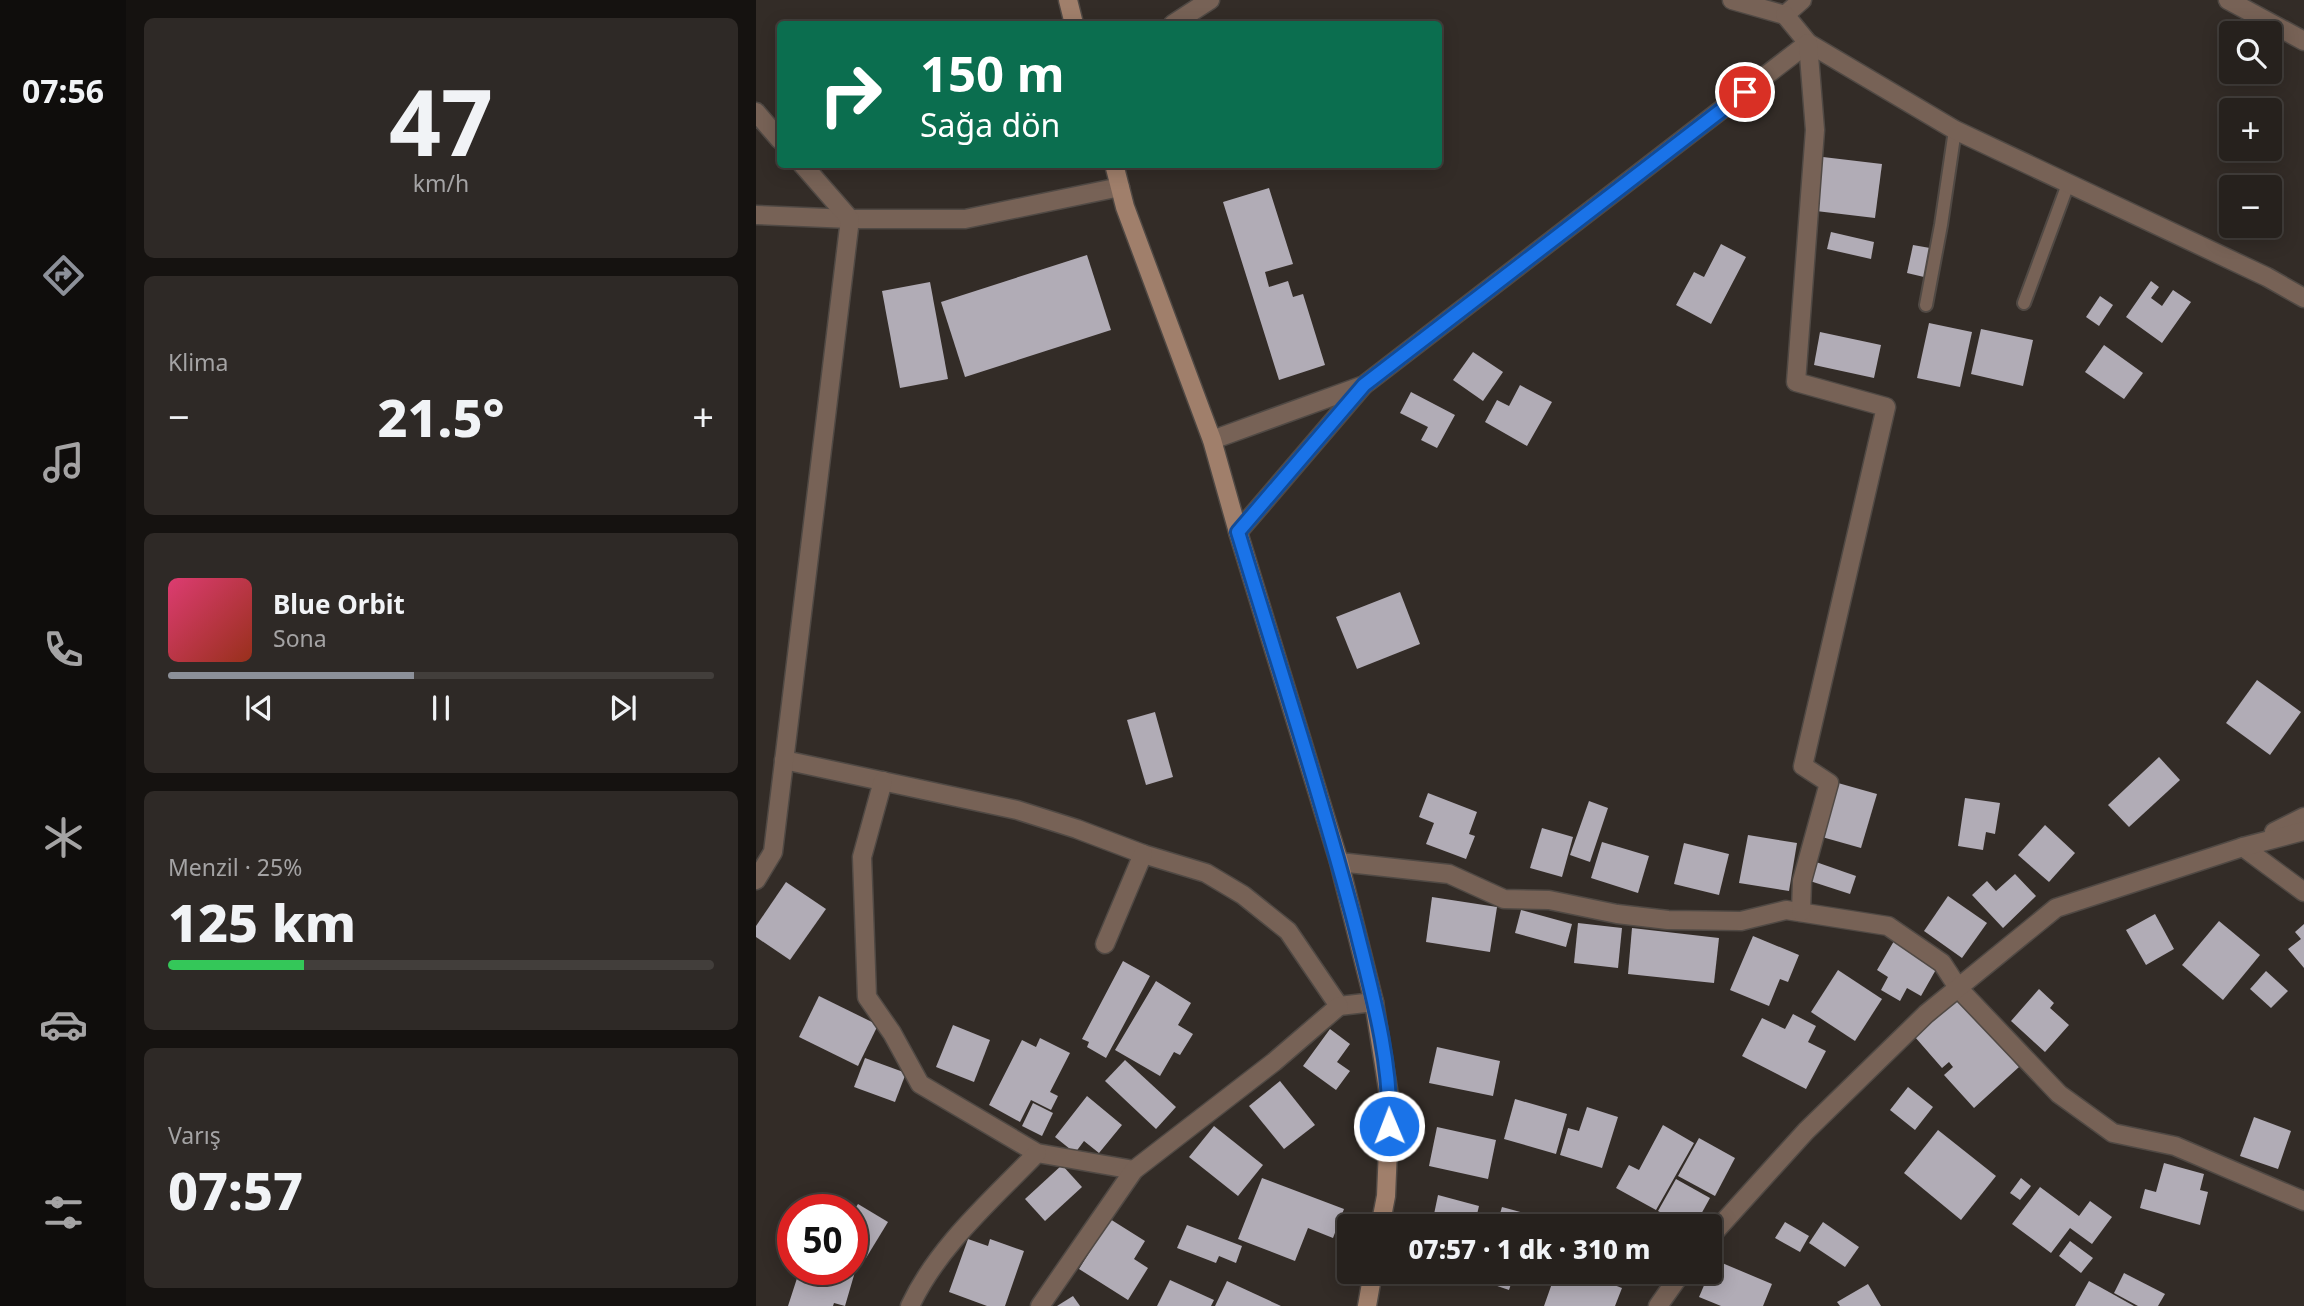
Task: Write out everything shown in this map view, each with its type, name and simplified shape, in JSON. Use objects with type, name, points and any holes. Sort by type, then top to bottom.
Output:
[{"type":"main road","points":[[1068,0],[1073,21]]},
{"type":"main road","points":[[1115,168],[1125,207],[1212,440],[1339,862],[1374,1002],[1390,1102],[1386,1196],[1383,1214]]},
{"type":"main road","points":[[1367,1306],[1371,1284]]},
{"type":"street","points":[[1178,21],[1210,0]]},
{"type":"street","points":[[1732,0],[1786,15],[1808,43],[1955,130],[2267,277],[2304,298]]},
{"type":"street","points":[[1786,15],[1802,0]]},
{"type":"street","points":[[2228,0],[2304,41]]},
{"type":"street","points":[[1238,532],[1364,385],[1808,43]]},
{"type":"street","points":[[1801,912],[1801,881],[1829,783],[1803,766],[1886,407],[1796,382],[1815,130],[1808,43]]},
{"type":"street","points":[[756,113],[777,137]]},
{"type":"street","points":[[756,880],[773,852],[850,219],[805,168]]},
{"type":"street","points":[[756,215],[850,219],[965,219],[1120,187]]},
{"type":"street","points":[[1212,440],[1364,385]]},
{"type":"street","points":[[784,760],[1017,810],[1206,873],[1243,895],[1288,931],[1339,1006]]},
{"type":"street","points":[[883,781],[862,857],[867,997],[892,1032],[920,1084],[1037,1153],[1134,1170]]},
{"type":"street","points":[[2243,847],[2304,817]]},
{"type":"street","points":[[1722,1224],[1806,1132],[1926,1014],[2056,908],[2243,847],[2304,831]]},
{"type":"street","points":[[2243,847],[2304,892]]},
{"type":"street","points":[[1105,944],[1143,854]]},
{"type":"street","points":[[1339,862],[1449,874],[1504,898],[1549,900],[1617,914],[1668,920],[1741,921],[1786,910],[1888,926],[1942,963],[1959,989],[2059,1094],[2113,1133],[2175,1146],[2304,1201]]},
{"type":"street","points":[[1040,1306],[1134,1170],[1273,1062],[1339,1006],[1374,1002]]},
{"type":"street","points":[[910,1306],[919,1287],[961,1231],[1037,1153]]},
{"type":"street","points":[[1658,1306],[1674,1284]]},
{"type":"lane","points":[[1926,304],[1955,130]]},
{"type":"lane","points":[[2024,303],[2068,184]]},
{"type":"building","points":[[1823,157],[1882,164],[1875,218],[1816,211]]},
{"type":"building","points":[[1269,188],[1293,264],[1265,272],[1269,287],[1288,281],[1293,297],[1303,294],[1325,365],[1279,380],[1223,202]]},
{"type":"building","points":[[1831,232],[1874,242],[1871,259],[1827,249]]},
{"type":"building","points":[[1721,244],[1746,257],[1711,324],[1676,305],[1694,272],[1704,277]]},
{"type":"building","points":[[1913,245],[1930,248],[1924,277],[1907,273]]},
{"type":"building","points":[[1087,255],[1111,330],[965,377],[941,302]]},
{"type":"building","points":[[2151,281],[2159,287],[2151,298],[2162,306],[2173,290],[2191,302],[2162,343],[2126,317]]},
{"type":"building","points":[[930,282],[948,379],[900,388],[882,291]]},
{"type":"building","points":[[2100,296],[2113,305],[2099,326],[2086,317]]},
{"type":"building","points":[[1929,323],[1972,332],[1960,387],[1917,378]]},
{"type":"building","points":[[1981,329],[2033,340],[2023,386],[1971,374]]},
{"type":"building","points":[[1820,332],[1881,345],[1874,378],[1814,365]]},
{"type":"building","points":[[2104,345],[2143,373],[2124,399],[2085,372]]},
{"type":"building","points":[[1473,352],[1503,372],[1483,401],[1453,380]]},
{"type":"building","points":[[1520,385],[1552,402],[1527,446],[1485,422],[1497,400],[1509,406]]},
{"type":"building","points":[[1411,392],[1455,415],[1437,448],[1421,440],[1428,427],[1400,413]]},
{"type":"building","points":[[1400,592],[1420,644],[1357,669],[1336,617]]},
{"type":"building","points":[[2257,680],[2301,712],[2270,755],[2226,723]]},
{"type":"building","points":[[1155,712],[1173,777],[1146,785],[1127,720]]},
{"type":"building","points":[[2159,757],[2180,780],[2129,827],[2108,805]]},
{"type":"building","points":[[1838,783],[1877,794],[1861,848],[1822,837]]},
{"type":"building","points":[[1428,793],[1477,812],[1469,834],[1475,836],[1466,859],[1426,844],[1434,823],[1419,817]]},
{"type":"building","points":[[1965,798],[2000,803],[1995,834],[1986,832],[1983,850],[1958,846]]},
{"type":"building","points":[[1589,801],[1608,808],[1590,862],[1570,855]]},
{"type":"building","points":[[2045,825],[2075,853],[2049,882],[2018,855]]},
{"type":"building","points":[[1542,828],[1573,837],[1562,877],[1530,868]]},
{"type":"building","points":[[1748,835],[1797,843],[1789,891],[1739,883]]},
{"type":"building","points":[[1602,842],[1649,856],[1638,893],[1591,878]]},
{"type":"building","points":[[1684,843],[1729,854],[1719,895],[1674,884]]},
{"type":"building","points":[[1816,862],[1856,876],[1850,894],[1810,881]]},
{"type":"building","points":[[2015,874],[2036,896],[2003,928],[1972,895],[1987,881],[1996,891]]},
{"type":"building","points":[[786,882],[826,909],[790,960],[756,937],[756,926]]},
{"type":"building","points":[[1948,896],[1987,923],[1962,958],[1924,931]]},
{"type":"building","points":[[1432,897],[1497,907],[1490,952],[1426,942]]},
{"type":"building","points":[[1521,910],[1572,924],[1566,947],[1515,933]]},
{"type":"building","points":[[2155,914],[2174,949],[2146,965],[2126,930]]},
{"type":"building","points":[[2219,921],[2260,955],[2223,1000],[2182,965]]},
{"type":"building","points":[[1578,923],[1622,928],[1618,968],[1574,963]]},
{"type":"building","points":[[2304,924],[2304,968],[2288,949],[2301,939],[2295,932]]},
{"type":"building","points":[[1632,928],[1719,938],[1714,983],[1628,974]]},
{"type":"building","points":[[1753,936],[1799,955],[1788,982],[1780,979],[1769,1006],[1730,990]]},
{"type":"building","points":[[1894,941],[1938,966],[1921,996],[1907,988],[1900,1001],[1881,990],[1888,977],[1877,970]]},
{"type":"building","points":[[1123,961],[1150,976],[1106,1058],[1087,1047],[1089,1042],[1082,1039]]},
{"type":"building","points":[[1838,970],[1882,999],[1855,1041],[1811,1012]]},
{"type":"building","points":[[2266,971],[2288,991],[2271,1008],[2250,989]]},
{"type":"building","points":[[1156,981],[1191,1003],[1178,1025],[1193,1034],[1180,1055],[1174,1052],[1160,1076],[1115,1050]]},
{"type":"building","points":[[2039,989],[2054,1003],[2050,1008],[2069,1025],[2045,1052],[2011,1021]]},
{"type":"building","points":[[819,996],[878,1025],[858,1066],[799,1037]]},
{"type":"building","points":[[1957,999],[2019,1067],[1974,1108],[1944,1075],[1953,1067],[1949,1062],[1942,1068],[1915,1037]]},
{"type":"building","points":[[1793,1014],[1816,1026],[1808,1042],[1826,1051],[1806,1089],[1742,1056],[1762,1018],[1785,1029]]},
{"type":"building","points":[[953,1025],[990,1040],[974,1082],[936,1067]]},
{"type":"building","points":[[1330,1029],[1350,1044],[1337,1062],[1350,1071],[1336,1090],[1303,1066]]},
{"type":"building","points":[[1040,1038],[1070,1053],[1050,1092],[1058,1096],[1051,1110],[1031,1100],[1020,1122],[989,1105],[1022,1040],[1036,1047]]},
{"type":"building","points":[[1437,1047],[1500,1061],[1493,1096],[1429,1083]]},
{"type":"building","points":[[865,1058],[906,1073],[895,1102],[854,1087]]},
{"type":"building","points":[[1125,1060],[1176,1107],[1156,1129],[1105,1081]]},
{"type":"building","points":[[1280,1081],[1315,1125],[1284,1149],[1249,1106]]},
{"type":"building","points":[[1908,1087],[1933,1107],[1915,1130],[1890,1110]]},
{"type":"building","points":[[1087,1096],[1122,1125],[1099,1153],[1084,1141],[1075,1153],[1055,1137]]},
{"type":"building","points":[[1515,1099],[1567,1114],[1556,1154],[1504,1139]]},
{"type":"building","points":[[1033,1103],[1053,1113],[1042,1136],[1022,1126]]},
{"type":"building","points":[[1587,1107],[1618,1117],[1602,1168],[1560,1155],[1568,1128],[1579,1131]]},
{"type":"building","points":[[2254,1117],[2291,1131],[2278,1169],[2240,1156]]},
{"type":"building","points":[[1663,1125],[1694,1143],[1656,1210],[1616,1188],[1629,1165],[1639,1170]]},
{"type":"building","points":[[1214,1126],[1263,1165],[1238,1196],[1189,1157]]},
{"type":"building","points":[[1437,1127],[1496,1140],[1488,1179],[1429,1166]]},
{"type":"building","points":[[1938,1130],[1996,1176],[1961,1220],[1904,1173]]},
{"type":"building","points":[[1699,1138],[1735,1158],[1715,1196],[1678,1176]]},
{"type":"building","points":[[2164,1163],[2204,1174],[2200,1190],[2208,1192],[2200,1225],[2140,1208],[2145,1189],[2156,1192]]},
{"type":"building","points":[[1062,1165],[1082,1187],[1045,1221],[1025,1199]]},
{"type":"building","points":[[1262,1178],[1344,1209],[1342,1214],[1337,1214],[1337,1227],[1333,1238],[1308,1228],[1295,1261],[1238,1239]]},
{"type":"building","points":[[2021,1178],[2031,1186],[2020,1200],[2010,1193]]},
{"type":"building","points":[[1676,1179],[1710,1198],[1701,1214],[1663,1214],[1658,1211]]},
{"type":"building","points":[[2040,1187],[2079,1216],[2090,1201],[2112,1217],[2092,1244],[2070,1228],[2051,1253],[2012,1224]]},
{"type":"building","points":[[1438,1195],[1479,1206],[1477,1214],[1434,1214]]},
{"type":"building","points":[[1502,1207],[1528,1214],[1500,1214]]},
{"type":"building","points":[[868,1210],[888,1222],[868,1255]]},
{"type":"building","points":[[1110,1219],[1145,1241],[1134,1259],[1148,1268],[1128,1300],[1079,1269]]},
{"type":"building","points":[[1785,1222],[1809,1236],[1800,1252],[1775,1238]]},
{"type":"building","points":[[1823,1222],[1859,1247],[1845,1267],[1809,1243]]},
{"type":"building","points":[[1187,1225],[1242,1246],[1236,1263],[1219,1256],[1216,1263],[1177,1248]]},
{"type":"building","points":[[968,1239],[988,1246],[990,1239],[1024,1251],[1005,1306],[987,1306],[949,1292]]},
{"type":"building","points":[[2070,1241],[2093,1258],[2081,1273],[2059,1256]]},
{"type":"building","points":[[1722,1263],[1772,1284],[1763,1306],[1721,1306],[1699,1297],[1705,1284],[1722,1284]]},
{"type":"building","points":[[2124,1273],[2165,1294],[2158,1306],[2138,1306],[2114,1293]]},
{"type":"building","points":[[1170,1280],[1214,1300],[1211,1306],[1157,1306]]},
{"type":"building","points":[[1227,1281],[1281,1306],[1215,1306]]},
{"type":"building","points":[[2089,1281],[2100,1287],[2134,1306],[2075,1306]]},
{"type":"building","points":[[1491,1284],[1511,1284],[1509,1290]]},
{"type":"building","points":[[1552,1284],[1612,1284],[1622,1288],[1615,1306],[1544,1306]]},
{"type":"building","points":[[1868,1284],[1881,1306],[1840,1306],[1837,1302]]},
{"type":"building","points":[[795,1285],[851,1285],[845,1306],[834,1303],[833,1306],[788,1306]]},
{"type":"building","points":[[1073,1296],[1080,1306],[1057,1306]]},
{"type":"route","points":[[1389,1126],[1390,1102],[1374,1002],[1357,932],[1339,862],[1238,532],[1364,385],[1745,92]]}]
